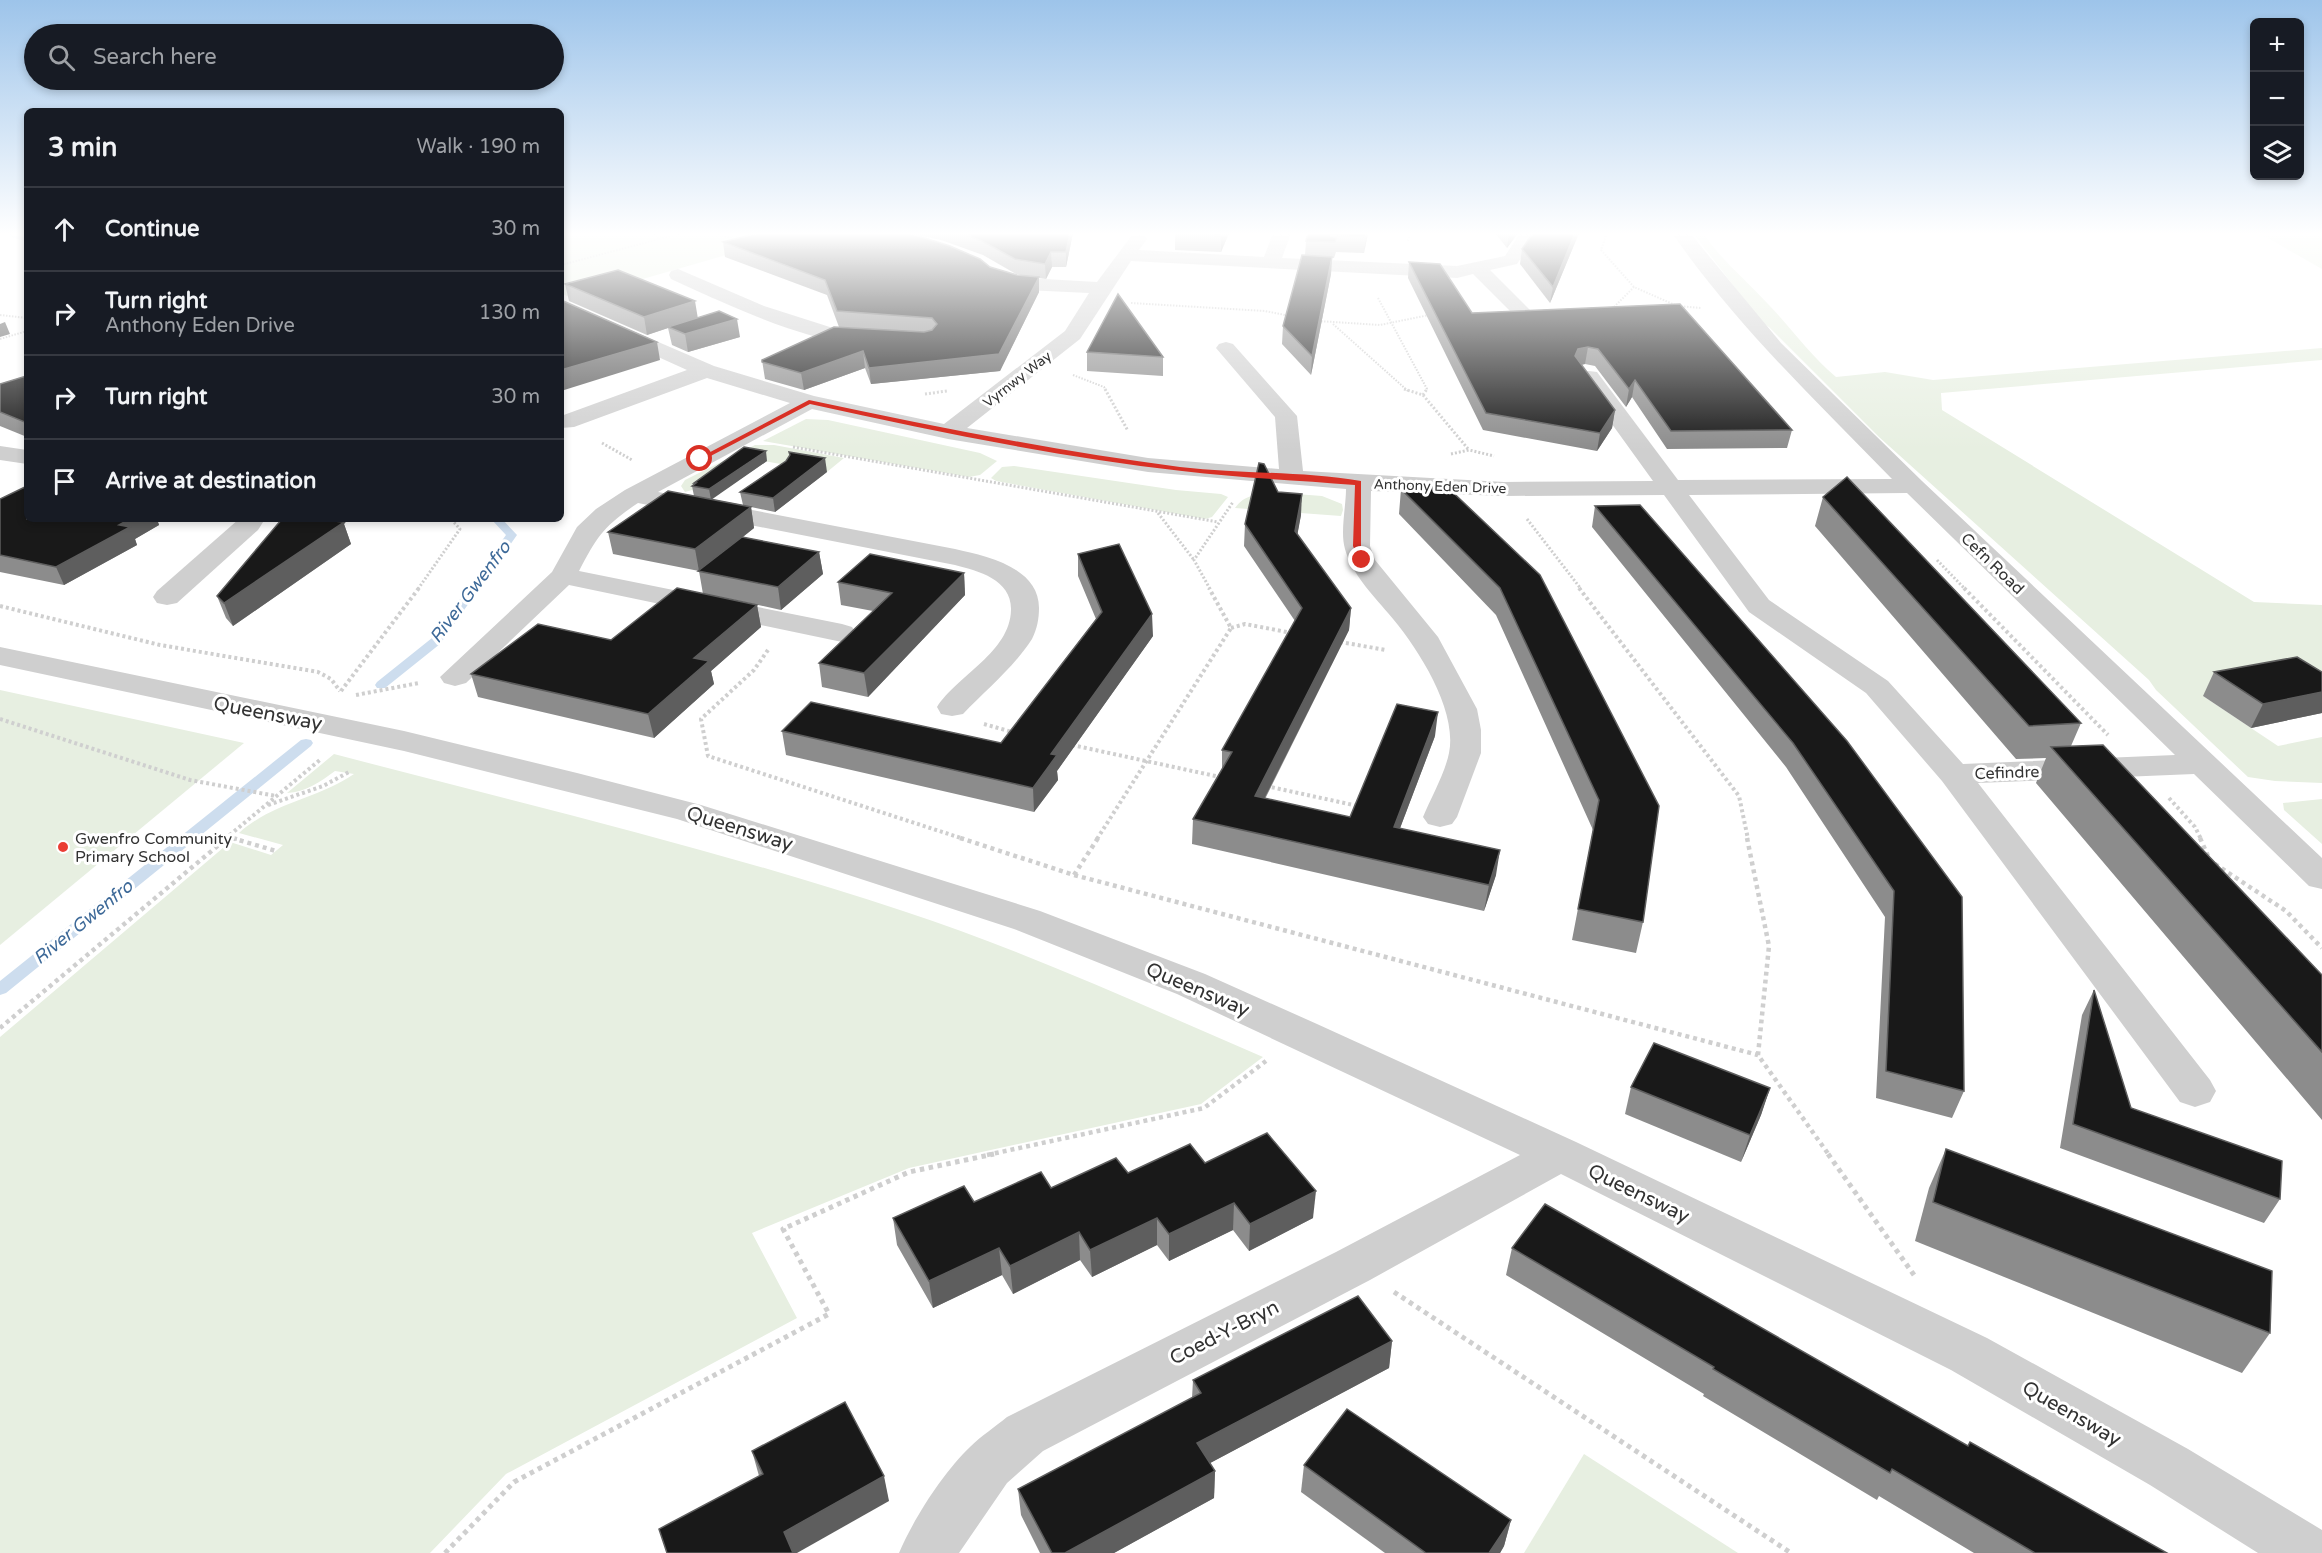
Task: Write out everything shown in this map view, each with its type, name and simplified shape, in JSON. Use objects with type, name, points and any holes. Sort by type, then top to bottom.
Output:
[{"type":"street","points":[[747,305],[834,335],[891,338]]},
{"type":"street","name":"Vyrnwy Way","points":[[948,432],[1074,335],[1092,305]]},
{"type":"street","points":[[1515,305],[1520,310]]},
{"type":"street","name":"Cefn Road","points":[[1739,305],[1774,347],[1913,486],[2322,878]]},
{"type":"street","name":"Anthony Eden Drive","points":[[564,308],[706,371],[809,402],[948,432],[1148,465],[1252,476],[1504,489],[1913,486]]},
{"type":"street","points":[[1490,310],[1540,309]]},
{"type":"street","points":[[724,320],[757,310]]},
{"type":"street","points":[[646,344],[679,334]]},
{"type":"street","points":[[1226,348],[1286,416],[1292,478]]},
{"type":"street","points":[[566,422],[706,371]]},
{"type":"street","points":[[1585,372],[1759,606],[1877,687],[1954,774],[2195,1091]]},
{"type":"street","points":[[455,676],[563,576],[586,533],[606,514],[663,479],[809,402]]},
{"type":"street","points":[[0,453],[24,457]]},
{"type":"street","points":[[1359,483],[1357,546],[1362,560],[1371,576],[1424,637],[1461,709],[1465,730],[1465,753],[1440,817]]},
{"type":"street","points":[[715,511],[742,492]]},
{"type":"street","points":[[634,495],[955,557],[985,564],[1007,575],[1019,587],[1027,604],[1017,639],[952,707]]},
{"type":"street","points":[[167,597],[250,522]]},
{"type":"street","points":[[563,576],[842,633]]},
{"type":"street","name":"Queensway","points":[[0,656],[347,703],[452,752],[689,812],[1027,920],[1191,984],[1303,1034],[1560,1154],[1970,1354],[2169,1467],[2308,1553]]},
{"type":"street","name":"Cefindre","points":[[1954,774],[2204,764]]},
{"type":"street","name":"Coed-Y-Bryn","points":[[927,1553],[959,1503],[988,1465],[1025,1434],[1353,1266],[1560,1154]]},
{"type":"path","points":[[1665,306],[1670,305]]},
{"type":"path","points":[[1678,305],[1703,309]]},
{"type":"path","points":[[1606,307],[1624,307]]},
{"type":"path","points":[[0,315],[24,318]]},
{"type":"path","points":[[1391,321],[1427,389],[1423,395]]},
{"type":"path","points":[[1332,323],[1405,390],[1423,395],[1469,450]]},
{"type":"path","points":[[0,339],[24,333]]},
{"type":"path","points":[[1039,362],[1104,387],[1148,465]]},
{"type":"path","points":[[566,422],[663,479]]},
{"type":"path","points":[[740,438],[1218,522]]},
{"type":"path","points":[[1194,560],[1218,522],[1252,476]]},
{"type":"path","points":[[1504,489],[1739,796],[1769,946],[1758,1055]]},
{"type":"path","points":[[1157,512],[1194,560],[1231,628]]},
{"type":"path","points":[[0,1028],[275,795],[347,703],[398,617],[460,529],[454,522]]},
{"type":"path","points":[[1933,555],[2195,827],[2202,846],[2212,862],[2286,911],[2322,948]]},
{"type":"path","points":[[0,606],[53,617],[78,627],[140,641],[318,672],[331,679],[347,703]]},
{"type":"path","points":[[786,622],[754,670],[701,719],[708,756],[1074,875],[1758,1055],[1918,1281]]},
{"type":"path","points":[[1074,875],[1231,628],[1245,624],[1293,633]]},
{"type":"path","points":[[1340,642],[1434,659]]},
{"type":"path","points":[[347,703],[455,676]]},
{"type":"path","points":[[952,707],[981,723],[1013,732]]},
{"type":"path","points":[[0,719],[202,782],[275,795]]},
{"type":"path","points":[[1068,744],[1228,778]]},
{"type":"path","points":[[264,806],[323,786],[349,772]]},
{"type":"path","points":[[1263,786],[1368,808]]},
{"type":"path","points":[[228,836],[276,851]]},
{"type":"path","points":[[445,1553],[514,1482],[829,1314],[783,1229],[909,1172],[1204,1108],[1303,1034]]},
{"type":"path","points":[[1353,1266],[1791,1553]]},
{"type":"shaded area","points":[[1749,305],[1769,305],[1836,377],[1885,372],[1933,380],[2322,348],[2322,360],[1941,393],[1942,410],[2254,602],[2322,605],[2322,703],[2203,696],[2278,746],[2322,737],[2322,783],[2275,781],[2248,777],[2156,690],[2149,680],[1879,437],[1769,327],[1763,324]]},
{"type":"shaded area","points":[[806,419],[828,420],[980,453],[997,461],[980,475],[969,477],[763,441]]},
{"type":"shaded area","points":[[755,445],[774,445],[844,458],[827,472],[746,458],[696,493],[692,490],[685,492],[681,486],[685,480]]},
{"type":"shaded area","points":[[1014,466],[1176,490],[1221,494],[1228,497],[1212,517],[1205,519],[996,481],[991,478],[1002,467]]},
{"type":"shaded area","points":[[1283,493],[1322,496],[1342,504],[1341,516],[1235,508],[1250,496]]},
{"type":"shaded area","name":"Gwenfro Community Primary School","points":[[0,690],[244,743],[0,945]]},
{"type":"shaded area","points":[[334,754],[691,847],[903,911],[1040,961],[1263,1057],[1201,1104],[909,1168],[752,1233],[797,1318],[506,1474],[430,1553],[0,1553],[0,1037],[230,842],[271,855],[283,845],[239,833],[266,814],[326,789],[354,774],[335,771],[318,783],[287,793]]},
{"type":"shaded area","points":[[2322,799],[2322,844],[2284,810],[2283,803]]},
{"type":"shaded area","points":[[1584,1454],[1738,1553],[1524,1553]]},
{"type":"building","points":[[564,305],[574,305],[657,342],[564,369]]},
{"type":"building","points":[[616,305],[681,305],[644,317]]},
{"type":"building","points":[[835,305],[1024,305],[999,354],[869,368],[863,351],[801,373],[762,362],[834,327],[924,332],[932,330],[937,324],[932,318],[837,311]]},
{"type":"building","points":[[1112,305],[1126,305],[1163,357],[1087,352]]},
{"type":"building","points":[[1288,305],[1322,305],[1312,356],[1283,326]]},
{"type":"building","points":[[1431,305],[1467,305],[1472,313],[1681,305],[1792,430],[1671,431],[1635,380],[1629,389],[1598,349],[1588,347],[1578,349],[1575,356],[1615,410],[1600,433],[1486,413]]},
{"type":"building","points":[[719,311],[737,319],[685,334],[668,327]]},
{"type":"building","points":[[24,377],[24,422],[0,412],[0,384]]},
{"type":"building","points":[[744,447],[766,451],[709,489],[692,486],[696,483],[694,483]]},
{"type":"building","points":[[789,452],[825,458],[773,498],[740,492],[786,461],[790,455]]},
{"type":"building","points":[[1259,463],[1264,464],[1278,492],[1302,494],[1295,531],[1351,608],[1255,796],[1350,817],[1397,704],[1438,712],[1394,827],[1500,850],[1489,885],[1193,819],[1232,752],[1222,750],[1302,608],[1245,524]]},
{"type":"building","points":[[1847,477],[2081,723],[2029,726],[1823,497]]},
{"type":"building","points":[[1443,483],[1540,575],[1659,806],[1643,922],[1578,909],[1599,800],[1500,588],[1401,489]]},
{"type":"building","points":[[24,487],[24,522],[124,522],[119,525],[130,527],[56,567],[0,555],[0,499]]},
{"type":"building","points":[[668,491],[751,507],[695,549],[608,532]]},
{"type":"building","points":[[1640,505],[1847,741],[1962,897],[1964,1091],[1886,1071],[1894,891],[1793,743],[1595,506]]},
{"type":"building","points":[[279,522],[344,522],[224,603],[217,596]]},
{"type":"building","points":[[742,537],[819,552],[778,587],[698,571]]},
{"type":"building","points":[[1119,544],[1152,614],[1051,754],[1057,755],[1033,788],[782,731],[811,702],[1001,743],[1102,612],[1078,554]]},
{"type":"building","points":[[870,554],[964,573],[864,673],[819,663],[892,593],[838,582]]},
{"type":"building","points":[[677,588],[757,605],[694,658],[709,661],[648,714],[471,674],[538,624],[611,640]]},
{"type":"building","points":[[2297,657],[2322,672],[2322,692],[2263,704],[2214,672]]},
{"type":"building","points":[[2103,745],[2322,975],[2322,1052],[2051,747]]},
{"type":"building","points":[[2094,990],[2131,1108],[2282,1161],[2280,1199],[2073,1124]]},
{"type":"building","points":[[1654,1043],[1770,1088],[1750,1135],[1631,1087]]},
{"type":"building","points":[[1267,1133],[1316,1191],[1250,1224],[1234,1203],[1169,1234],[1157,1218],[1090,1250],[1079,1232],[1010,1266],[999,1248],[929,1281],[893,1218],[964,1186],[974,1202],[1041,1172],[1051,1188],[1116,1158],[1128,1173],[1190,1144],[1205,1163]]},
{"type":"building","points":[[1946,1149],[2272,1271],[2270,1333],[1933,1202]]},
{"type":"building","points":[[1545,1204],[1968,1446],[1970,1442],[2167,1553],[2035,1553],[1892,1469],[1890,1473],[1512,1248]]},
{"type":"building","points":[[1358,1296],[1392,1341],[1197,1443],[1215,1471],[1065,1553],[1052,1553],[1018,1489],[1201,1393],[1193,1380]]},
{"type":"building","points":[[845,1402],[884,1476],[784,1532],[793,1553],[667,1553],[659,1529],[763,1474],[752,1451]]},
{"type":"building","points":[[1347,1409],[1511,1520],[1489,1553],[1426,1553],[1304,1465]]},
{"type":"waterway","name":"River Gwenfro","points":[[381,685],[436,641],[512,535],[499,522]]},
{"type":"waterway","name":"River Gwenfro","points":[[0,989],[306,743]]},
{"type":"place","name":"Gwenfro Community Primary School","points":[[63,847]]},
{"type":"route","points":[[700,459],[809,402],[948,432],[1121,461],[1252,476],[1359,483],[1357,546],[1362,560]]}]
